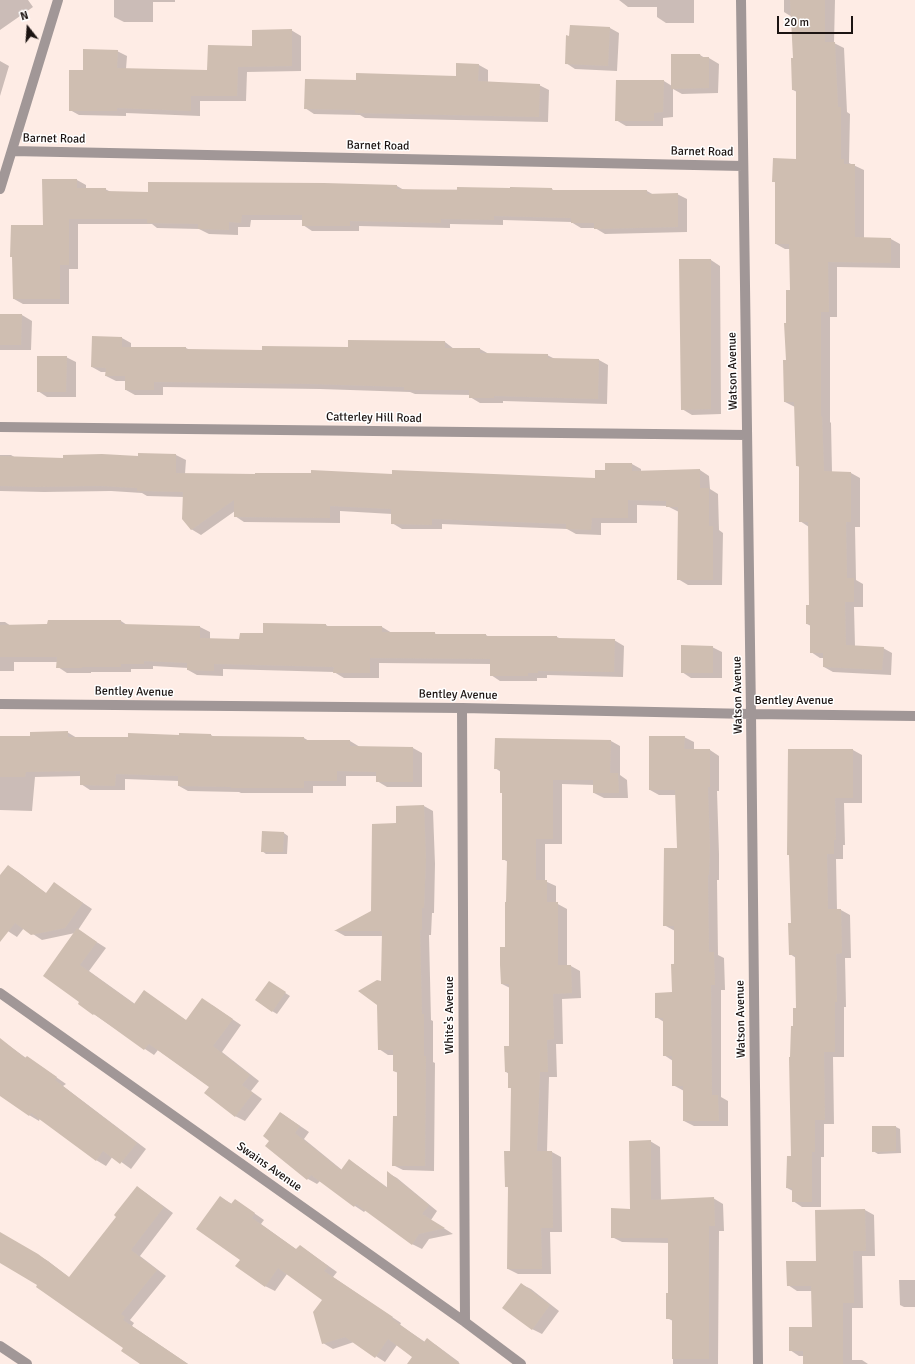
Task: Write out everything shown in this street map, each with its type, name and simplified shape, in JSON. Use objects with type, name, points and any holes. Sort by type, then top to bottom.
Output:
[{"type":"street","points":[[0,189],[58,0]]},
{"type":"street","name":"Watson Avenue","points":[[741,0],[758,1364]]},
{"type":"street","name":"Barnet Road","points":[[12,151],[743,166]]},
{"type":"street","name":"Catterley Hill Road","points":[[0,427],[747,434]]},
{"type":"street","name":"Bentley Avenue","points":[[0,704],[462,708],[915,716]]},
{"type":"street","name":"White's Avenue","points":[[462,708],[465,1322]]},
{"type":"street","name":"Swains Avenue","points":[[0,993],[465,1322],[521,1364]]},
{"type":"street","points":[[0,1346],[27,1364]]},
{"type":"building","points":[[790,0],[825,0],[825,42],[835,42],[838,107],[841,107],[841,159],[844,159],[844,164],[855,164],[855,237],[891,238],[891,263],[828,262],[829,312],[821,312],[821,416],[824,471],[851,472],[851,522],[846,522],[847,578],[854,578],[854,602],[845,602],[846,645],[884,647],[882,670],[823,667],[823,653],[810,653],[810,624],[806,624],[806,605],[809,605],[808,522],[799,522],[799,466],[796,466],[794,402],[784,402],[783,360],[786,360],[784,323],[786,323],[786,290],[790,290],[789,244],[775,244],[775,182],[772,182],[773,158],[796,159],[796,90],[792,90],[791,58],[793,58]]},
{"type":"building","points":[[570,25],[610,27],[608,66],[565,64],[566,35],[569,36]]},
{"type":"building","points":[[292,29],[292,66],[238,67],[237,96],[191,96],[191,111],[117,108],[117,111],[69,111],[69,70],[83,70],[83,49],[118,50],[117,68],[207,70],[208,45],[252,46],[252,30]]},
{"type":"building","points":[[671,54],[700,54],[701,57],[709,57],[709,88],[671,89]]},
{"type":"building","points":[[456,63],[479,64],[478,81],[540,84],[539,117],[355,113],[355,110],[304,109],[305,79],[356,80],[356,73],[456,76]]},
{"type":"building","points":[[616,80],[664,80],[663,112],[654,113],[654,121],[615,121]]},
{"type":"building","points":[[42,179],[77,179],[77,188],[106,188],[106,191],[148,192],[148,182],[324,183],[397,185],[397,189],[457,190],[457,187],[510,187],[552,188],[552,190],[647,190],[647,194],[678,193],[678,227],[594,229],[594,223],[571,223],[571,218],[494,216],[494,220],[441,219],[441,223],[350,221],[350,226],[302,226],[302,215],[242,215],[241,223],[229,222],[229,230],[198,229],[198,224],[147,223],[147,219],[69,219],[69,265],[60,265],[60,299],[13,299],[12,257],[10,257],[11,225],[43,225]]},
{"type":"building","points":[[679,259],[711,259],[711,409],[681,410]]},
{"type":"building","points":[[0,314],[22,314],[21,345],[0,345]]},
{"type":"building","points":[[92,336],[122,337],[122,347],[186,347],[186,349],[262,350],[262,346],[348,347],[348,340],[445,341],[445,348],[480,348],[480,353],[548,354],[548,358],[599,359],[598,399],[494,396],[494,398],[469,398],[469,390],[404,390],[404,387],[310,384],[154,382],[154,390],[125,390],[125,376],[105,376],[106,368],[91,367]]},
{"type":"building","points":[[37,356],[67,356],[66,392],[37,392]]},
{"type":"building","points":[[138,453],[176,454],[176,473],[311,473],[311,470],[392,474],[392,470],[595,478],[595,470],[605,470],[605,463],[632,463],[632,471],[700,469],[700,488],[709,488],[709,526],[713,526],[713,580],[677,580],[678,507],[666,507],[666,501],[628,500],[628,518],[592,518],[591,530],[566,529],[566,524],[432,519],[432,525],[391,524],[391,509],[330,506],[330,518],[234,517],[234,500],[191,530],[182,519],[183,492],[137,491],[137,488],[101,486],[0,486],[0,456],[63,458],[63,455],[102,454],[138,456]]},
{"type":"building","points":[[48,620],[121,620],[121,624],[200,626],[200,638],[239,639],[240,633],[263,633],[263,623],[326,624],[326,626],[382,626],[382,632],[435,632],[435,634],[486,634],[486,636],[557,636],[557,638],[615,639],[614,672],[538,671],[538,673],[528,673],[528,676],[490,676],[490,659],[370,658],[370,673],[333,673],[334,667],[214,664],[214,671],[187,670],[187,663],[144,661],[144,664],[121,664],[121,667],[56,668],[57,657],[0,657],[0,625],[47,624]]},
{"type":"building","points":[[681,645],[713,646],[713,673],[681,673]]},
{"type":"building","points":[[68,731],[68,737],[128,737],[128,733],[179,735],[179,733],[211,734],[211,736],[304,737],[304,740],[350,740],[350,746],[413,747],[413,782],[376,782],[376,772],[337,771],[337,781],[304,781],[304,788],[178,786],[178,776],[116,774],[115,786],[80,785],[80,771],[26,772],[25,777],[0,777],[0,736],[30,736],[30,732]]},
{"type":"building","points":[[649,736],[685,736],[684,749],[710,749],[710,787],[708,787],[710,848],[708,875],[709,952],[714,952],[715,985],[711,985],[712,1095],[718,1095],[719,1121],[683,1121],[683,1086],[672,1086],[672,1056],[663,1056],[663,1018],[655,1018],[655,993],[672,992],[671,964],[674,964],[674,926],[663,926],[664,848],[677,848],[675,790],[649,790]]},
{"type":"building","points":[[495,738],[611,740],[610,773],[618,773],[619,793],[593,793],[593,780],[553,780],[553,839],[536,839],[536,880],[547,880],[547,902],[558,902],[558,965],[571,965],[572,993],[553,994],[554,1039],[547,1040],[548,1072],[540,1072],[537,1151],[552,1151],[553,1228],[541,1228],[542,1269],[507,1269],[508,1187],[505,1187],[504,1151],[510,1151],[511,1088],[508,1088],[508,1072],[505,1072],[504,1046],[509,1046],[509,984],[501,984],[500,947],[505,947],[507,860],[502,860],[502,793],[500,793],[500,769],[494,769]]},
{"type":"building","points":[[788,749],[853,749],[853,798],[835,798],[836,840],[834,840],[834,854],[827,854],[828,909],[841,909],[842,953],[836,954],[837,1002],[835,1002],[835,1052],[824,1052],[825,1120],[815,1120],[815,1152],[812,1152],[812,1202],[792,1202],[792,1188],[786,1188],[787,1156],[791,1156],[789,1057],[791,1026],[793,1026],[793,1008],[796,1008],[795,955],[789,955],[788,923],[791,923],[789,855],[787,855]]},
{"type":"building","points":[[424,805],[426,858],[424,908],[422,908],[422,930],[420,930],[422,1014],[424,1014],[424,1056],[426,1056],[425,1166],[392,1166],[393,1116],[397,1116],[397,1072],[393,1071],[393,1050],[378,1050],[377,1005],[358,991],[377,980],[381,981],[382,931],[334,931],[371,911],[372,824],[396,823],[396,806]]},
{"type":"building","points":[[262,831],[284,832],[283,852],[261,852]]},
{"type":"building","points":[[8,865],[46,893],[54,882],[83,903],[65,928],[31,935],[15,923],[0,942],[0,875]]},
{"type":"building","points":[[77,928],[97,942],[80,965],[134,1004],[144,990],[186,1020],[202,998],[233,1019],[213,1046],[250,1075],[242,1085],[253,1093],[235,1117],[204,1093],[209,1087],[149,1044],[144,1050],[94,1014],[93,1015],[78,1004],[79,1002],[43,976]]},
{"type":"building","points":[[269,981],[286,992],[272,1012],[255,1000]]},
{"type":"building","points":[[0,1038],[25,1058],[27,1056],[57,1077],[55,1080],[137,1143],[120,1164],[103,1151],[96,1161],[31,1113],[29,1116],[0,1096]]},
{"type":"building","points":[[280,1112],[300,1126],[295,1133],[341,1170],[349,1159],[387,1188],[387,1171],[429,1205],[422,1214],[445,1228],[419,1234],[412,1245],[356,1204],[354,1207],[311,1175],[307,1180],[265,1146],[269,1141],[263,1136]]},
{"type":"building","points":[[872,1126],[896,1126],[896,1151],[872,1152]]},
{"type":"building","points":[[651,1140],[651,1200],[714,1197],[715,1226],[709,1226],[709,1359],[672,1359],[672,1319],[666,1319],[666,1293],[668,1293],[668,1238],[611,1238],[611,1208],[630,1209],[629,1141]]},
{"type":"building","points":[[137,1186],[164,1207],[131,1250],[157,1270],[121,1314],[125,1317],[123,1320],[188,1364],[140,1364],[121,1351],[123,1348],[36,1287],[37,1285],[0,1263],[0,1232],[38,1254],[69,1277],[116,1217],[114,1215]]},
{"type":"building","points":[[220,1196],[231,1204],[235,1199],[255,1213],[252,1218],[296,1249],[300,1245],[328,1266],[324,1271],[393,1317],[391,1318],[424,1342],[427,1338],[460,1364],[407,1364],[412,1357],[388,1339],[375,1358],[345,1337],[322,1344],[313,1312],[322,1300],[278,1268],[265,1287],[235,1266],[240,1260],[196,1229]]},
{"type":"building","points":[[865,1209],[866,1251],[853,1251],[854,1303],[843,1303],[843,1364],[803,1364],[803,1351],[789,1351],[789,1327],[812,1327],[811,1286],[787,1286],[786,1261],[816,1261],[815,1210]]},
{"type":"building","points":[[521,1283],[550,1305],[532,1330],[502,1308]]}]
